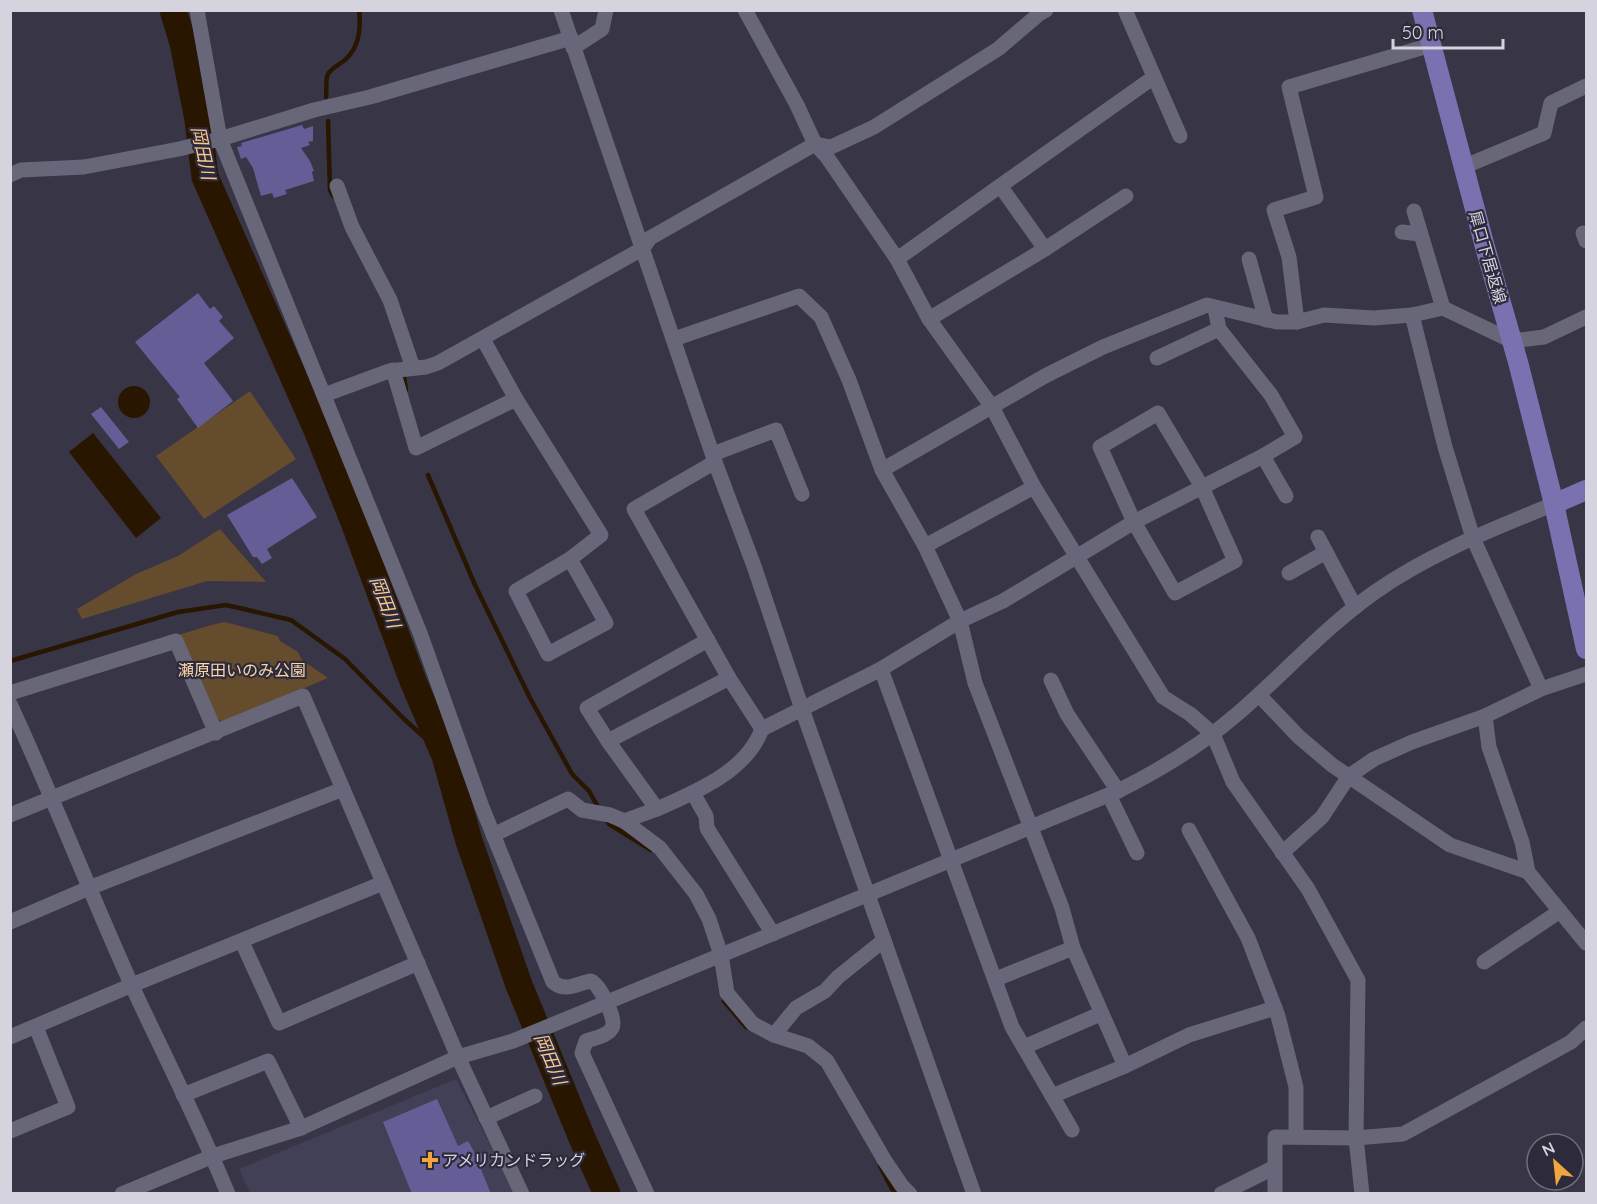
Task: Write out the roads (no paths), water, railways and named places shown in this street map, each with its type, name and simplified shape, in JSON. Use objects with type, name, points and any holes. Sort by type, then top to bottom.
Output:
[{"type":"main road","name":"犀口下居返線","points":[[1422,10],[1512,341],[1554,504],[1587,649]]},
{"type":"main road","points":[[1554,504],[1587,490]]},
{"type":"street","points":[[197,10],[217,140],[324,395],[420,633],[492,835],[553,982],[559,988],[566,989],[591,981],[600,987],[613,1023],[612,1029],[586,1041],[582,1053],[647,1194]]},
{"type":"street","points":[[561,10],[714,458],[974,1194]]},
{"type":"street","points":[[14,169],[84,167],[217,140],[314,110],[572,43],[602,29],[606,10]]},
{"type":"street","points":[[745,10],[797,105],[815,144],[827,157],[897,259],[929,319],[992,407],[1034,487],[1163,697],[1190,714],[1213,734],[1233,782],[1308,889],[1358,980],[1356,1138],[1362,1194]]},
{"type":"street","points":[[324,395],[393,370],[438,363],[642,249],[650,238],[815,144],[831,147],[874,127],[998,50],[1046,10]]},
{"type":"street","points":[[1125,10],[1180,136]]},
{"type":"street","points":[[1297,322],[1289,257],[1274,210],[1316,196],[1289,87],[1431,45]]},
{"type":"street","points":[[897,259],[1154,77]]},
{"type":"street","points":[[1463,167],[1544,133],[1551,103],[1587,86]]},
{"type":"street","points":[[337,186],[352,227],[390,300],[413,368]]},
{"type":"street","points":[[1001,187],[1045,249]]},
{"type":"street","points":[[929,319],[1045,249],[1126,196]]},
{"type":"street","points":[[1413,212],[1443,308]]},
{"type":"street","points":[[1402,232],[1420,234]]},
{"type":"street","points":[[1249,259],[1266,320]]},
{"type":"street","points":[[674,339],[799,296],[821,317],[849,380],[882,470],[925,546],[960,621],[975,684],[1062,908],[1073,948],[1100,1014],[1125,1066]]},
{"type":"street","points":[[882,470],[1045,376],[1102,347],[1207,304],[1215,308],[1276,322],[1297,322],[1324,315],[1374,318],[1412,315],[1443,308],[1512,341],[1544,337],[1587,317]]},
{"type":"street","points":[[624,821],[693,792],[727,772],[747,754],[762,729],[881,669],[960,621],[1003,601],[1134,522],[1263,456],[1295,437],[1271,395],[1219,329],[1215,308]]},
{"type":"street","points":[[1412,315],[1445,447],[1473,538],[1541,689]]},
{"type":"street","points":[[1157,358],[1219,329]]},
{"type":"street","points":[[483,339],[516,399],[601,535],[570,559],[516,591],[548,654],[606,623],[570,559]]},
{"type":"street","points":[[393,370],[416,448],[516,399]]},
{"type":"street","points":[[1158,413],[1202,487],[1235,561],[1175,593],[1134,522],[1100,447],[1158,413]]},
{"type":"street","points":[[762,729],[729,678],[633,509],[714,458],[776,430],[802,494]]},
{"type":"street","points":[[1263,456],[1286,496]]},
{"type":"street","points":[[925,546],[1034,487]]},
{"type":"street","points":[[122,1194],[213,1156],[301,1128],[458,1057],[513,1041],[563,1021],[1113,793],[1178,758],[1213,734],[1259,695],[1320,636],[1355,607],[1396,578],[1473,538],[1554,504]]},
{"type":"street","points":[[1318,537],[1355,607]]},
{"type":"street","points":[[1289,573],[1326,552]]},
{"type":"street","points":[[657,809],[587,708],[708,640]]},
{"type":"street","points":[[10,693],[176,641],[216,733]]},
{"type":"street","points":[[881,669],[1012,1027],[1072,1130]]},
{"type":"street","points":[[1282,853],[1322,817],[1348,776],[1374,759],[1412,742],[1485,716],[1541,689],[1587,674]]},
{"type":"street","points":[[608,741],[729,678]]},
{"type":"street","points":[[1051,680],[1067,714],[1113,793],[1137,853]]},
{"type":"street","points":[[1259,695],[1299,737],[1332,765],[1450,845],[1528,872]]},
{"type":"street","points":[[10,815],[303,696],[458,1057],[522,1193]]},
{"type":"street","points":[[10,704],[132,985],[213,1156],[228,1194]]},
{"type":"street","points":[[1485,716],[1489,747],[1522,842],[1528,872],[1587,943]]},
{"type":"street","points":[[10,922],[89,888],[343,789]]},
{"type":"street","points":[[693,792],[706,816],[707,828],[772,934]]},
{"type":"street","points":[[492,835],[568,799],[582,810],[610,814],[624,821],[660,848],[696,894],[709,919],[721,955],[727,993],[753,1024],[774,1035],[808,1046],[827,1061],[885,1161],[910,1194]]},
{"type":"street","points":[[1190,830],[1248,938],[1275,1008],[1296,1087],[1296,1137]]},
{"type":"street","points":[[10,1037],[383,883]]},
{"type":"street","points":[[1484,962],[1560,911]]},
{"type":"street","points":[[774,1035],[796,1008],[825,991],[838,977],[884,940]]},
{"type":"street","points":[[242,942],[279,1023],[417,963]]},
{"type":"street","points":[[996,980],[1073,948]]},
{"type":"street","points":[[1052,1096],[1125,1066],[1189,1035],[1275,1008]]},
{"type":"street","points":[[1024,1047],[1100,1014]]},
{"type":"street","points":[[10,1131],[69,1107],[36,1027]]},
{"type":"street","points":[[1275,1194],[1275,1137],[1356,1138],[1403,1134],[1571,1042],[1587,1028]]},
{"type":"street","points":[[183,1095],[268,1061],[301,1128]]},
{"type":"street","points":[[486,1118],[535,1096]]},
{"type":"street","points":[[1221,1194],[1275,1167]]},
{"type":"waterway","name":"岡田川","points":[[173,10],[183,43],[198,120],[205,177],[317,430],[354,522],[413,681],[445,756],[469,841],[519,985],[607,1194]]},
{"type":"waterway","points":[[326,97],[328,74],[354,49],[360,23],[359,10]]},
{"type":"waterway","points":[[328,121],[330,190],[333,196]]},
{"type":"waterway","points":[[404,377],[406,390]]},
{"type":"waterway","points":[[428,475],[475,585],[530,698],[572,774],[589,791],[599,809]]},
{"type":"waterway","points":[[10,661],[178,612],[226,605],[291,620],[345,659],[404,719],[445,756]]},
{"type":"waterway","points":[[606,820],[651,850]]},
{"type":"waterway","points":[[724,1001],[746,1027],[751,1029]]},
{"type":"waterway","points":[[880,1166],[897,1194]]},
{"type":"place","name":"アメリカンドラッグ","points":[[430,1160]]},
{"type":"park label","name":"瀬原田いのみ公園","points":[[242,670]]}]
